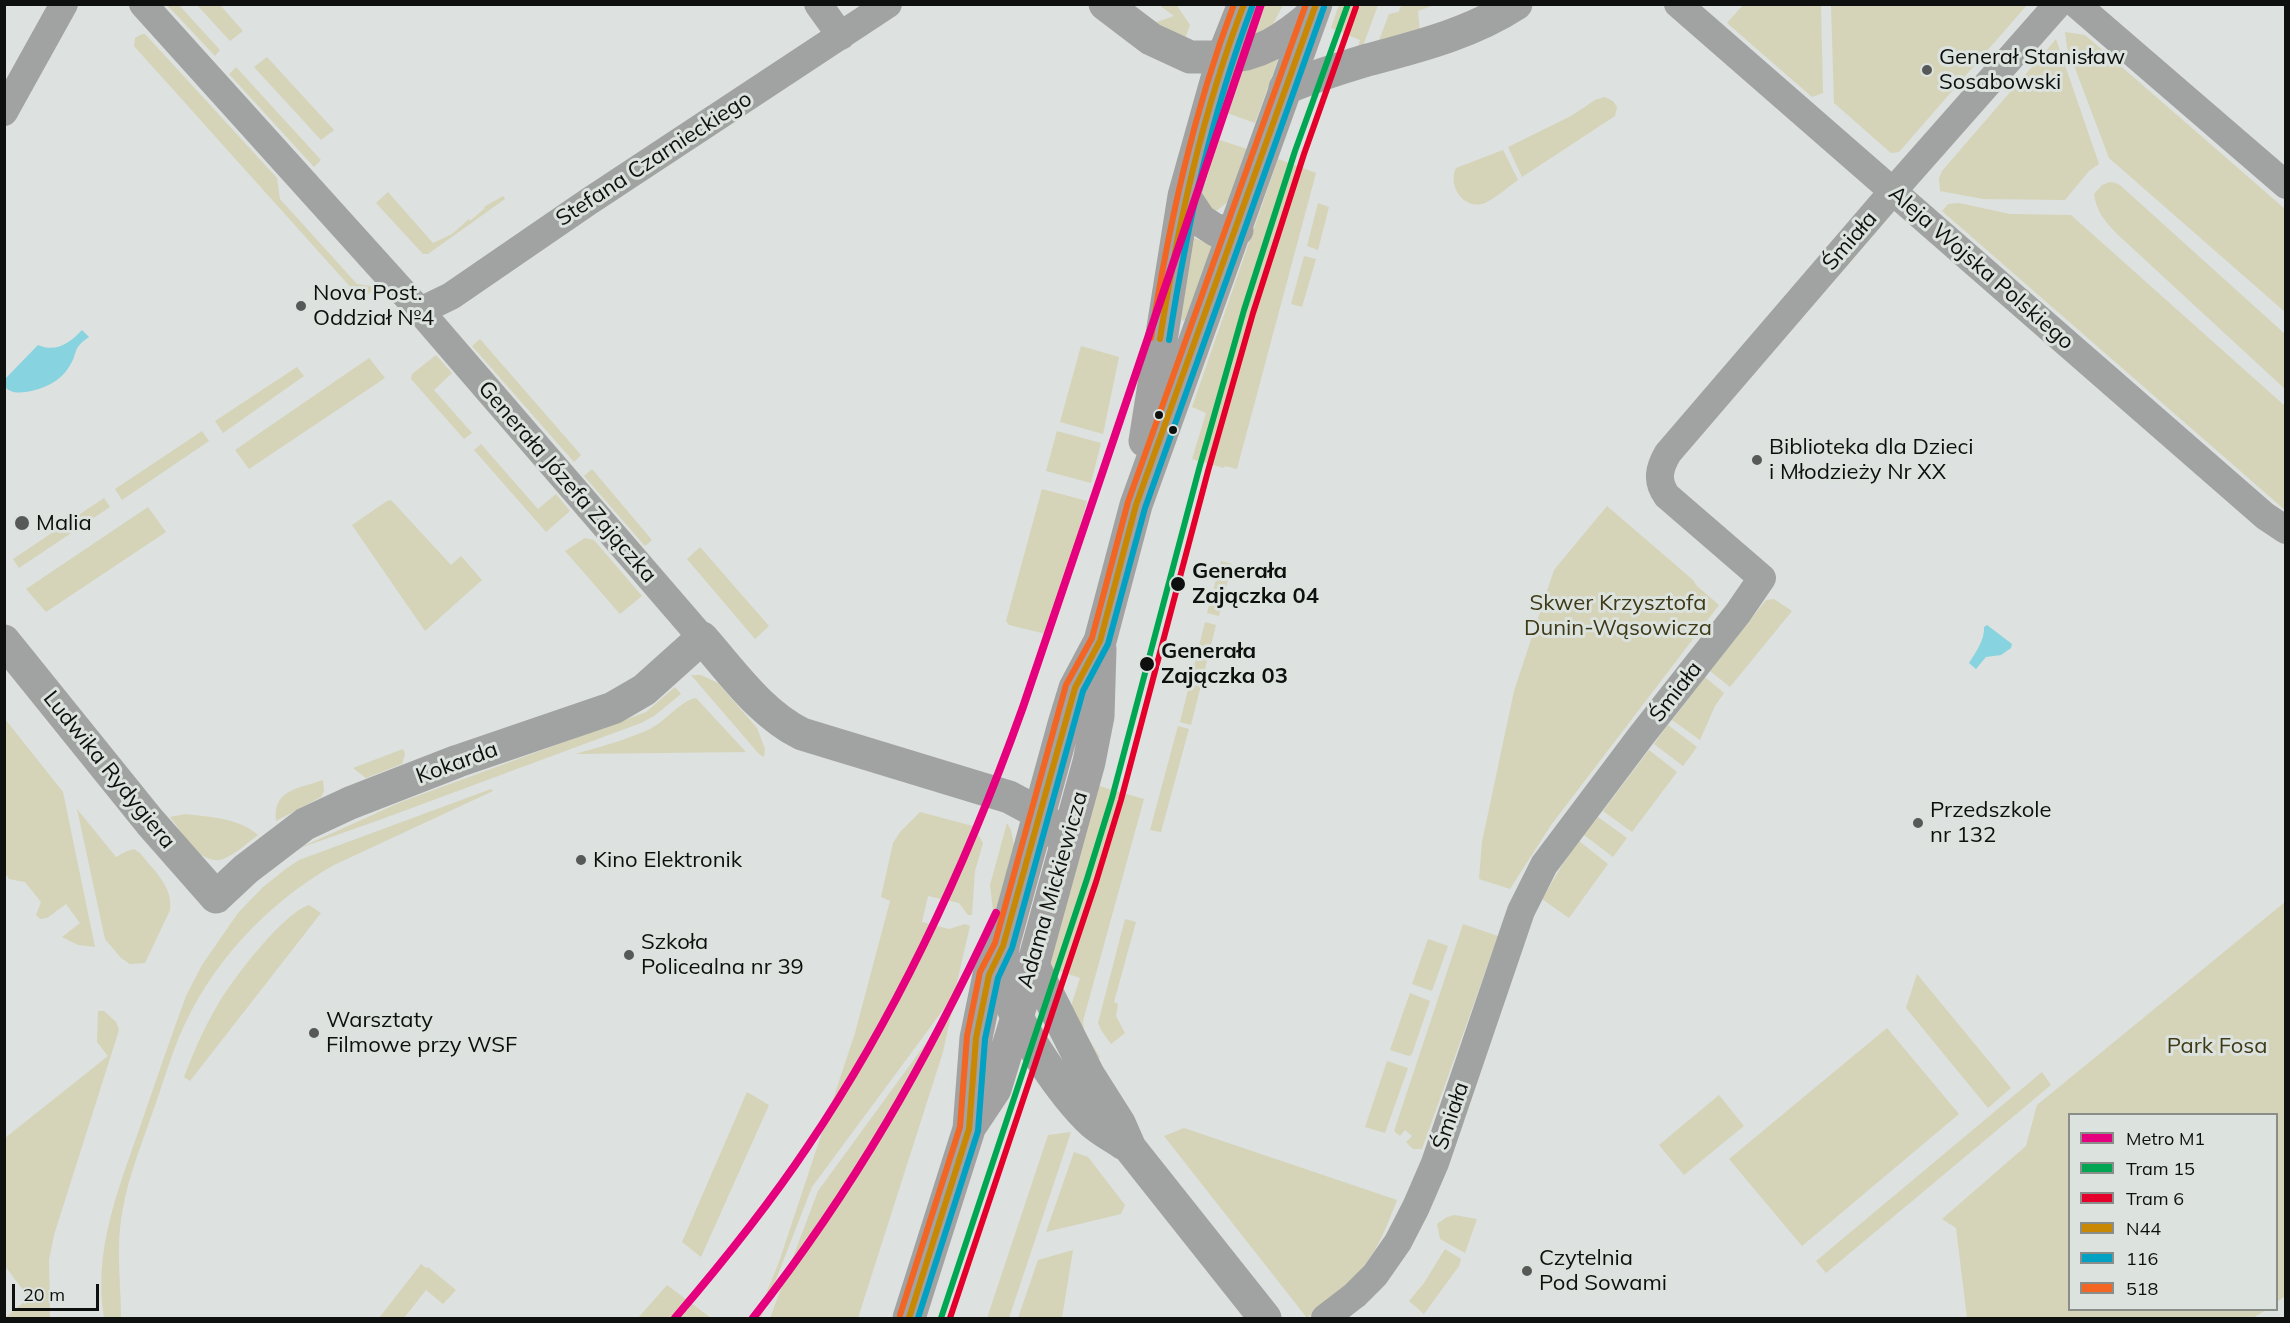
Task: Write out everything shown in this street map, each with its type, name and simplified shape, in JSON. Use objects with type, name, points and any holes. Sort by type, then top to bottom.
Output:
[{"type":"main road","name":"Adama Mickiewicza","points":[[1136,505],[1165,306],[1184,196],[1223,57],[1244,4]]},
{"type":"main road","name":"Adama Mickiewicza","points":[[909,1318],[969,1129],[976,1038],[989,975],[1004,946],[1075,688],[1100,641],[1136,505],[1237,230],[1314,10]]},
{"type":"main road","points":[[1223,57],[1236,57],[1256,52],[1273,44],[1314,10]]},
{"type":"main road","points":[[1184,196],[1200,220],[1217,231],[1237,230]]},
{"type":"main road","name":"Adama Mickiewicza","points":[[969,1129],[995,1089],[1033,965],[1096,736],[1100,641]]},
{"type":"street","points":[[4,112],[64,4]]},
{"type":"street","name":"Generała Józefa Zajączka","points":[[143,4],[420,311],[702,638],[769,711],[789,728],[802,734],[1009,797],[1040,813],[1051,824],[1065,846]]},
{"type":"street","points":[[818,4],[841,36]]},
{"type":"street","name":"Stefana Czarnieckiego","points":[[420,311],[451,296],[588,202],[888,4]]},
{"type":"street","points":[[1105,4],[1151,39],[1190,57],[1223,57]]},
{"type":"street","points":[[1285,88],[1322,74],[1410,50],[1446,37],[1478,24],[1516,4]]},
{"type":"street","name":"Aleja Wojska Polskiego","points":[[1678,4],[2265,516],[2286,530]]},
{"type":"street","name":"Śmiała","points":[[1325,1318],[1376,1275],[1398,1242],[1424,1188],[1521,911],[1533,885],[1551,856],[1762,578],[1667,496],[1660,483],[1662,464],[1668,453],[1893,191],[2058,4]]},
{"type":"street","points":[[2076,4],[2286,185]]},
{"type":"street","name":"Kokarda","points":[[216,897],[246,868],[306,824],[350,803],[458,761],[613,708],[644,690],[702,638]]},
{"type":"street","name":"Ludwika Rydygiera","points":[[4,641],[150,822],[216,897]]},
{"type":"street","points":[[1004,946],[1004,985],[1017,1015],[1056,1080],[1095,1125],[1130,1148]]},
{"type":"street","points":[[1033,965],[1088,1074],[1119,1123],[1130,1148],[1265,1318]]},
{"type":"green space","points":[[1176,4],[1190,25],[1184,41],[1148,25],[1174,16],[1159,5]]},
{"type":"green space","points":[[1831,4],[2027,5],[1899,152],[1891,153],[1834,103]]},
{"type":"green space","points":[[167,5],[179,5],[220,50],[215,56]]},
{"type":"green space","points":[[197,5],[220,5],[243,31],[230,41]]},
{"type":"green space","points":[[1259,5],[1283,5],[1271,28],[1244,44]]},
{"type":"green space","points":[[1339,5],[1378,5],[1360,54],[1356,55],[1360,40],[1331,28]]},
{"type":"green space","points":[[1434,5],[1418,11],[1420,34],[1378,43],[1389,14],[1399,12],[1400,7]]},
{"type":"green space","points":[[1743,5],[1821,5],[1823,93],[1812,97],[1727,23]]},
{"type":"green space","points":[[2065,32],[2085,35],[2285,209],[2285,312],[2109,158],[2067,47]]},
{"type":"green space","points":[[145,34],[277,178],[280,199],[357,284],[376,287],[362,300],[134,46],[135,38]]},
{"type":"green space","points":[[2056,39],[2099,164],[2089,171],[2065,200],[1983,199],[1940,191],[1939,178],[1942,171]]},
{"type":"green space","points":[[267,57],[334,130],[321,140],[254,67]]},
{"type":"green space","points":[[1279,57],[1255,123],[1224,112],[1236,69]]},
{"type":"green space","points":[[236,67],[321,160],[314,167],[229,74]]},
{"type":"green space","points":[[1605,97],[1613,101],[1617,107],[1615,116],[1522,177],[1508,147],[1571,116],[1595,100]]},
{"type":"green space","points":[[1217,139],[1247,149],[1229,201],[1216,211],[1211,210],[1202,194]]},
{"type":"green space","points":[[1503,150],[1518,180],[1498,195],[1478,205],[1471,204],[1460,196],[1454,183],[1456,168]]},
{"type":"green space","points":[[1278,159],[1316,173],[1237,469],[1225,466],[1224,468],[1192,459],[1206,413],[1192,407]]},
{"type":"green space","points":[[2110,182],[2121,186],[2285,334],[2285,389],[2108,224],[2099,211],[2094,194],[2102,185]]},
{"type":"green space","points":[[388,192],[433,243],[452,234],[484,207],[503,196],[505,199],[428,254],[423,254],[376,203]]},
{"type":"green space","points":[[1318,203],[1329,207],[1318,250],[1307,246]]},
{"type":"green space","points":[[1959,203],[2010,214],[2071,215],[2285,406],[2285,510],[1942,211],[1948,204]]},
{"type":"green space","points":[[1194,238],[1213,245],[1187,320],[1183,321],[1181,319]]},
{"type":"green space","points":[[1304,256],[1316,259],[1302,307],[1291,304]]},
{"type":"green space","points":[[480,339],[581,455],[574,462],[472,346]]},
{"type":"green space","points":[[1081,346],[1119,357],[1103,434],[1060,422]]},
{"type":"green space","points":[[436,355],[452,373],[434,390],[472,433],[464,439],[411,379],[412,374]]},
{"type":"green space","points":[[369,358],[385,378],[249,469],[235,450]]},
{"type":"green space","points":[[297,367],[304,376],[223,433],[215,421]]},
{"type":"green space","points":[[202,431],[209,441],[122,500],[115,489]]},
{"type":"green space","points":[[1057,431],[1101,443],[1091,483],[1046,471]]},
{"type":"green space","points":[[481,444],[538,509],[556,494],[570,511],[546,532],[474,450]]},
{"type":"green space","points":[[592,469],[652,540],[645,546],[584,476]]},
{"type":"green space","points":[[1042,489],[1087,501],[1052,630],[1046,634],[1009,625],[1006,621]]},
{"type":"green space","points":[[104,498],[110,507],[19,568],[13,559]]},
{"type":"green space","points":[[391,500],[451,565],[461,556],[482,580],[425,631],[352,525]]},
{"type":"green space","name":"Skwer Krzysztofa Dunin-Wąsowicza","points":[[1607,506],[1719,605],[1551,825],[1510,889],[1479,879],[1482,842],[1514,691],[1554,570]]},
{"type":"green space","points":[[148,507],[166,532],[46,612],[26,589]]},
{"type":"green space","points":[[585,538],[594,540],[642,596],[620,614],[565,551]]},
{"type":"green space","points":[[700,547],[769,626],[755,639],[687,559]]},
{"type":"green space","points":[[1221,561],[1232,564],[1219,616],[1207,613]]},
{"type":"green space","points":[[1774,599],[1792,611],[1730,687],[1710,671],[1766,600]]},
{"type":"green space","points":[[1205,622],[1216,625],[1191,725],[1180,722]]},
{"type":"green space","points":[[691,675],[701,675],[718,683],[757,728],[765,749],[764,757],[759,754]]},
{"type":"green space","points":[[1705,677],[1724,693],[1715,706],[1700,740],[1672,720]]},
{"type":"green space","points":[[675,687],[681,694],[654,716],[641,723],[297,849],[401,802],[646,712]]},
{"type":"green space","points":[[696,698],[746,752],[575,754],[650,729],[684,703]]},
{"type":"green space","points":[[5,719],[63,792],[95,947],[78,945],[62,937],[80,923],[66,904],[47,918],[40,919],[36,915],[41,902],[25,882],[9,879],[5,873]]},
{"type":"green space","points":[[1668,725],[1697,747],[1683,766],[1654,744]]},
{"type":"green space","points":[[1178,726],[1189,729],[1161,832],[1150,830]]},
{"type":"green space","points":[[403,749],[405,754],[402,764],[366,778],[353,768]]},
{"type":"green space","points":[[1649,750],[1677,772],[1632,832],[1603,811]]},
{"type":"green space","points":[[323,780],[324,791],[321,797],[276,821],[276,810],[283,796],[296,788]]},
{"type":"green space","points":[[1092,784],[1144,799],[1083,1021],[1084,1031],[1100,1057],[1092,1063],[1068,1015],[1080,978],[1051,968],[1048,964]]},
{"type":"green space","points":[[491,789],[493,791],[334,865],[309,881],[263,917],[224,961],[192,1010],[179,1037],[137,1156],[128,1184],[120,1228],[121,1318],[104,1318],[101,1293],[102,1269],[116,1197],[186,996],[202,965],[238,913],[263,887],[299,860]]},
{"type":"green space","points":[[77,809],[116,857],[134,849],[140,853],[166,886],[170,910],[145,963],[130,964],[121,958],[105,939]]},
{"type":"green space","points":[[920,812],[973,826],[983,843],[975,871],[972,915],[968,915],[959,903],[928,896],[922,922],[949,929],[965,924],[970,926],[954,995],[812,1187],[761,1318],[756,1318],[779,1262],[855,1033],[890,901],[881,897],[893,843],[900,832]]},
{"type":"green space","points":[[185,814],[214,817],[233,822],[258,835],[228,857],[215,860],[207,858],[192,847],[170,817]]},
{"type":"green space","points":[[1598,817],[1627,838],[1613,857],[1584,835]]},
{"type":"green space","points":[[1007,823],[1014,845],[994,919],[990,885]]},
{"type":"green space","points":[[1579,841],[1608,864],[1569,918],[1542,899]]},
{"type":"green space","name":"Park Fosa","points":[[2285,902],[2285,1296],[2278,1301],[2278,1113],[2068,1113],[2068,1311],[2264,1311],[2253,1318],[1967,1318],[1956,1228],[1942,1219],[2026,1146],[2037,1105]]},
{"type":"green space","points":[[309,905],[321,913],[190,1081],[184,1077],[208,1023],[234,981],[272,934],[285,921]]},
{"type":"green space","points":[[1125,919],[1136,922],[1114,1002],[1118,1004],[1116,1016],[1125,1033],[1111,1044],[1098,1023]]},
{"type":"green space","points":[[1463,924],[1498,936],[1422,1149],[1413,1149],[1406,1142],[1412,1136],[1405,1130],[1400,1136],[1394,1131]]},
{"type":"green space","points":[[1428,939],[1448,946],[1432,991],[1412,984]]},
{"type":"green space","points":[[1917,974],[2011,1088],[1988,1108],[1906,1008]]},
{"type":"green space","points":[[1410,993],[1430,1001],[1412,1054],[1409,1056],[1390,1050]]},
{"type":"green space","points":[[953,1006],[943,1052],[858,1318],[770,1318],[818,1191]]},
{"type":"green space","points":[[98,1011],[104,1011],[116,1022],[119,1030],[54,1235],[49,1260],[50,1318],[5,1318],[29,1298],[5,1266],[5,1138],[108,1056],[97,1042]]},
{"type":"green space","points":[[1887,1028],[1959,1114],[1802,1246],[1729,1159]]},
{"type":"green space","points":[[1387,1061],[1408,1068],[1385,1133],[1365,1127]]},
{"type":"green space","points":[[2042,1072],[2051,1085],[1826,1273],[1816,1261]]},
{"type":"green space","points":[[747,1092],[769,1105],[701,1257],[682,1242]]},
{"type":"green space","points":[[1719,1095],[1744,1126],[1684,1175],[1659,1145]]},
{"type":"green space","points":[[1184,1128],[1397,1200],[1383,1235],[1369,1260],[1344,1288],[1307,1318],[1164,1136]]},
{"type":"green space","points":[[1071,1132],[1009,1318],[987,1318],[1048,1135]]},
{"type":"green space","points":[[1074,1152],[1088,1157],[1125,1205],[1121,1214],[1046,1232]]},
{"type":"green space","points":[[1455,1215],[1477,1219],[1465,1253],[1440,1239],[1437,1224]]},
{"type":"green space","points":[[1445,1249],[1461,1259],[1459,1266],[1424,1314],[1409,1301],[1424,1283]]},
{"type":"green space","points":[[1073,1250],[1062,1318],[1018,1318],[1038,1260]]},
{"type":"green space","points":[[421,1264],[456,1290],[443,1304],[426,1290],[404,1318],[379,1318]]},
{"type":"green space","points":[[667,1285],[711,1318],[638,1318]]},
{"type":"water","points":[[82,330],[89,337],[77,348],[69,367],[56,381],[45,387],[26,392],[14,392],[5,387],[5,379],[38,345],[57,347],[73,339]]},
{"type":"water","points":[[1987,625],[2012,644],[2011,648],[2001,655],[1986,657],[1976,669],[1969,663],[1980,645],[1984,627]]},
{"type":"metro line","name":"M1","points":[[675,1318],[761,1212],[808,1146],[873,1042],[955,878],[1023,707],[1261,4]]},
{"type":"metro line","name":"M1","points":[[753,1318],[824,1221],[886,1123],[943,1021],[996,913]]},
{"type":"tram line","name":"15","points":[[941,1318],[1087,879],[1112,798],[1199,469],[1244,310],[1295,151],[1348,4]]},
{"type":"tram line","name":"6","points":[[950,1318],[1096,882],[1121,800],[1208,471],[1253,313],[1304,154],[1356,7]]},
{"type":"transit line","name":"518","points":[[1151,338],[1174,211],[1194,128],[1234,4]]},
{"type":"transit line","name":"N44","points":[[1160,339],[1183,211],[1193,169],[1216,86],[1244,4]]},
{"type":"transit line","name":"518","points":[[900,1315],[960,1127],[967,1036],[980,972],[995,943],[1066,685],[1092,638],[1128,502],[1306,4]]},
{"type":"transit line","name":"N44","points":[[909,1318],[969,1129],[976,1038],[989,975],[1003,946],[1075,688],[1100,641],[1136,505],[1316,4]]},
{"type":"transit line","name":"116","points":[[1169,340],[1192,213],[1212,130],[1252,7]]},
{"type":"transit line","name":"116","points":[[918,1318],[978,1131],[985,1039],[998,978],[1012,948],[1083,691],[1108,644],[1145,508],[1324,7]]},
{"type":"place","name":"Generał Stanisław Sosabowski","points":[[1927,70]]},
{"type":"place","name":"Nova Post. Oddział №4","points":[[301,306]]},
{"type":"place","name":"Biblioteka dla Dzieci i Młodzieży Nr XX","points":[[1757,460]]},
{"type":"place","name":"Malia","points":[[22,523]]},
{"type":"place","name":"Generała Zajączka 04","points":[[1178,584]]},
{"type":"place","name":"Generała Zajączka 03","points":[[1147,664]]},
{"type":"place","name":"Przedszkole nr 132","points":[[1918,823]]},
{"type":"place","name":"Kino Elektronik","points":[[581,860]]},
{"type":"place","name":"Szkoła Policealna nr 39","points":[[629,955]]},
{"type":"place","name":"Warsztaty Filmowe przy WSF","points":[[314,1033]]},
{"type":"place","name":"Czytelnia Pod Sowami","points":[[1527,1271]]}]
